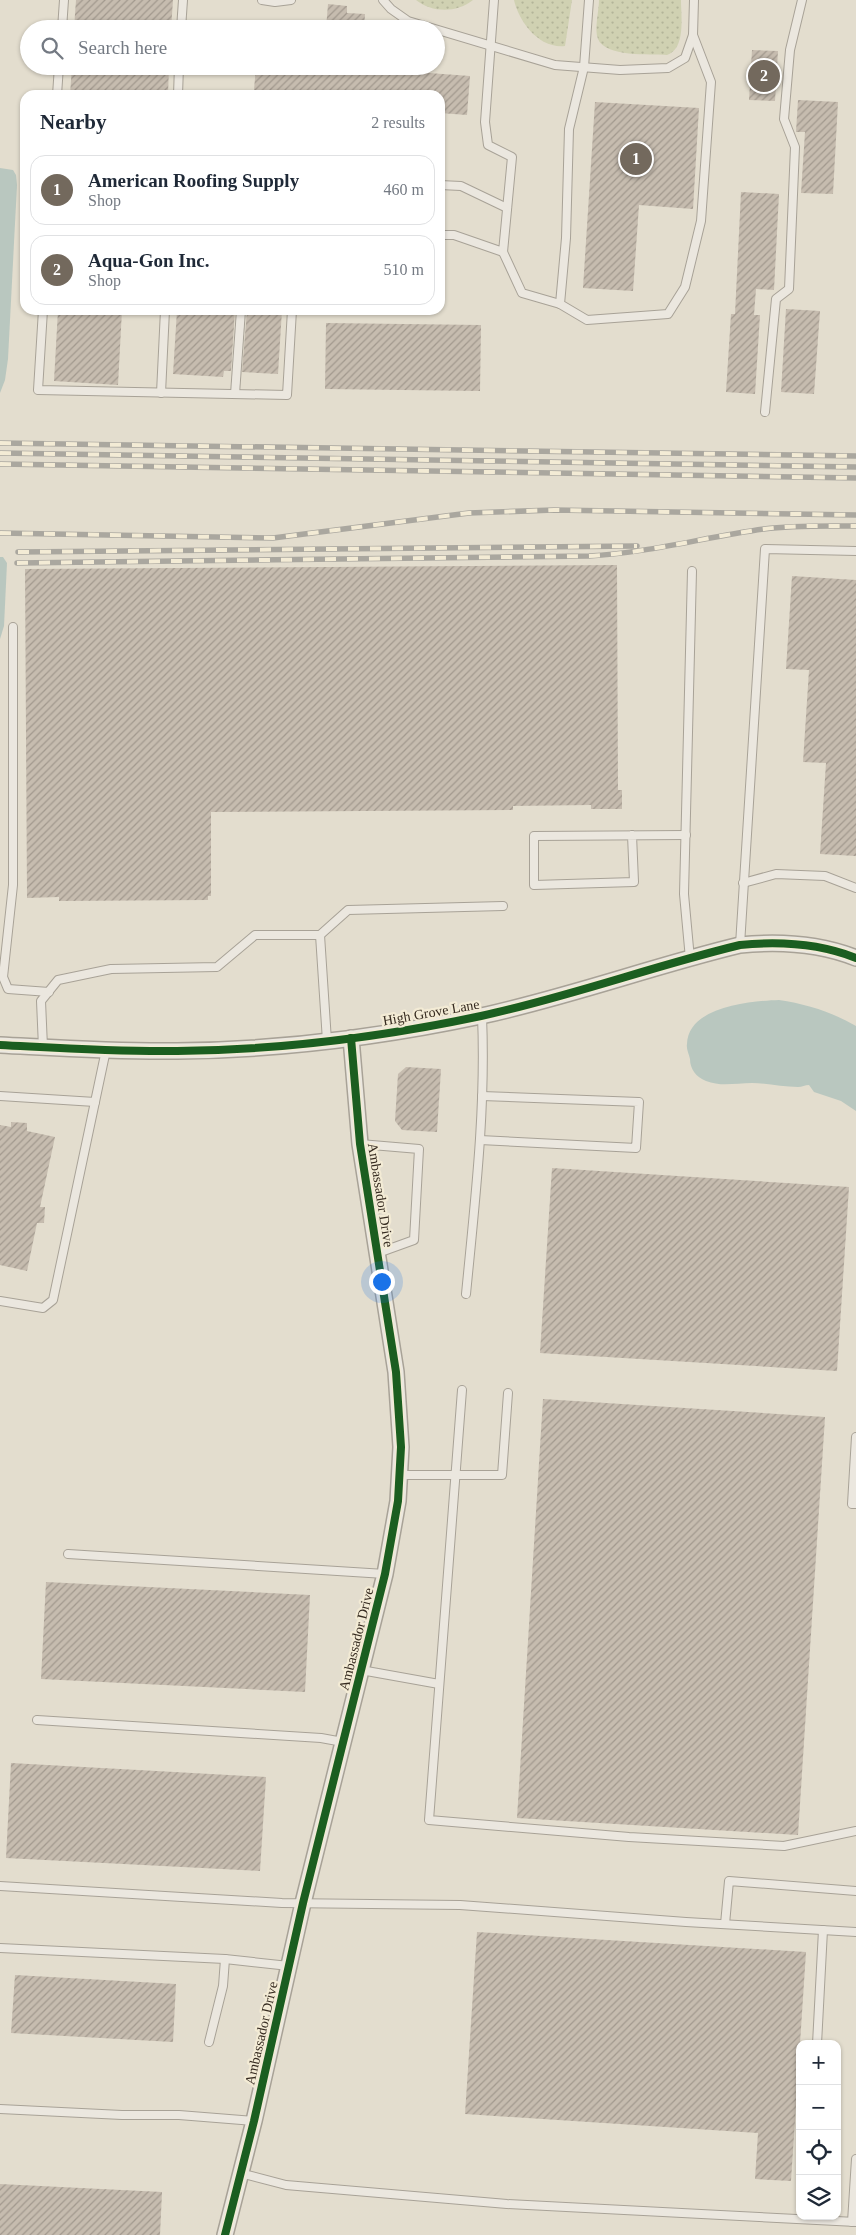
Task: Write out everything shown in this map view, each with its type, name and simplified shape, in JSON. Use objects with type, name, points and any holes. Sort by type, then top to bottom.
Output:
[{"type":"street","name":"High Grove Lane","points":[[0,1045],[177,1052],[244,1049],[327,1041],[482,1016],[740,946],[771,942],[810,945],[856,958]]},
{"type":"street","name":"Ambassador Drive","points":[[224,2235],[254,2121],[303,1903],[385,1574],[394,1530],[399,1475],[399,1404],[390,1321],[360,1144],[351,1038]]},
{"type":"lane","points":[[63,20],[64,0]]},
{"type":"lane","points":[[182,20],[183,0]]},
{"type":"lane","points":[[262,0],[274,2],[291,0]]},
{"type":"lane","points":[[383,0],[391,9],[407,20]]},
{"type":"lane","points":[[494,0],[485,122],[488,145],[512,156],[503,252],[522,292],[560,304],[587,320],[668,314],[685,287],[701,221],[711,82],[693,35]]},
{"type":"lane","points":[[560,304],[566,238],[569,129],[584,67],[589,0]]},
{"type":"lane","points":[[445,32],[556,65],[620,70],[668,68],[685,58],[693,35],[694,0]]},
{"type":"lane","points":[[765,412],[776,299],[789,289],[795,147],[784,119],[790,50],[802,0]]},
{"type":"lane","points":[[57,90],[58,75]]},
{"type":"lane","points":[[178,90],[179,75]]},
{"type":"lane","points":[[445,184],[461,186],[507,208]]},
{"type":"lane","points":[[445,235],[454,235],[503,252]]},
{"type":"lane","points":[[43,315],[38,390],[287,395],[292,315]]},
{"type":"lane","points":[[160,393],[165,315]]},
{"type":"lane","points":[[236,394],[241,315]]},
{"type":"lane","points":[[740,946],[765,549],[856,551]]},
{"type":"lane","points":[[690,959],[684,894],[692,571]]},
{"type":"lane","points":[[13,627],[12,884],[2,977],[8,989],[49,992]]},
{"type":"lane","points":[[632,836],[634,882],[534,885],[534,836],[686,835]]},
{"type":"lane","points":[[743,883],[776,874],[825,876],[856,888]]},
{"type":"lane","points":[[43,1048],[40,1006],[58,980],[111,969],[217,967],[255,935],[320,935],[348,910],[503,906]]},
{"type":"lane","points":[[320,935],[327,1041]]},
{"type":"lane","points":[[466,1294],[480,1140],[484,1063],[482,1016]]},
{"type":"lane","points":[[0,1301],[43,1308],[53,1300],[106,1050]]},
{"type":"lane","points":[[0,1096],[95,1102]]},
{"type":"lane","points":[[480,1140],[636,1148],[639,1102],[482,1096]]},
{"type":"lane","points":[[360,1144],[419,1149],[414,1240],[378,1252]]},
{"type":"lane","points":[[462,1390],[429,1820],[629,1837],[784,1846],[856,1831]]},
{"type":"lane","points":[[399,1475],[502,1475],[508,1393]]},
{"type":"lane","points":[[856,1437],[852,1504],[856,1504]]},
{"type":"lane","points":[[68,1554],[385,1574]]},
{"type":"lane","points":[[361,1670],[439,1684]]},
{"type":"lane","points":[[37,1720],[321,1738],[343,1742]]},
{"type":"lane","points":[[725,1924],[728,1881],[856,1891]]},
{"type":"lane","points":[[0,1886],[279,1903],[460,1905],[856,1932]]},
{"type":"lane","points":[[817,2040],[823,1930]]},
{"type":"lane","points":[[0,1948],[225,1959],[290,1966]]},
{"type":"lane","points":[[210,2042],[223,1986],[225,1959]]},
{"type":"lane","points":[[0,2109],[122,2115],[179,2114],[254,2121]]},
{"type":"lane","points":[[823,2220],[854,2222],[856,2159]]},
{"type":"lane","points":[[240,2173],[286,2185],[478,2201],[796,2218]]},
{"type":"green space","points":[[416,0],[473,0],[460,7],[445,10],[429,7]]},
{"type":"green space","points":[[514,0],[572,0],[565,46],[556,46],[539,39],[525,25]]},
{"type":"green space","points":[[599,0],[681,0],[682,23],[677,46],[673,52],[667,55],[618,52],[602,45],[596,30]]},
{"type":"shaded area","points":[[0,168],[13,170],[16,175],[17,185],[8,359],[5,380],[0,393]]},
{"type":"shaded area","points":[[0,557],[3,557],[7,563],[4,626],[0,639]]},
{"type":"shaded area","points":[[779,1000],[819,1009],[856,1026],[856,1111],[841,1101],[814,1092],[809,1085],[798,1087],[758,1083],[717,1084],[702,1079],[694,1072],[687,1046],[690,1031],[698,1021],[723,1008],[738,1004]]},
{"type":"building","points":[[76,0],[173,0],[172,20],[75,20]]},
{"type":"building","points":[[328,4],[347,6],[347,13],[365,14],[365,20],[327,20]]},
{"type":"building","points":[[752,50],[778,51],[775,101],[749,100]]},
{"type":"building","points":[[445,74],[470,76],[467,115],[445,113],[445,90],[254,90],[255,75]]},
{"type":"building","points":[[71,75],[169,75],[168,90],[70,90]]},
{"type":"building","points":[[798,100],[838,102],[833,194],[801,193],[805,132],[796,132]]},
{"type":"building","points":[[595,102],[699,108],[693,209],[639,205],[633,291],[583,288]]},
{"type":"building","points":[[741,192],[779,194],[774,290],[756,289],[754,315],[760,315],[755,394],[726,392],[731,314],[735,314]]},
{"type":"building","points":[[786,309],[820,311],[814,394],[781,392]]},
{"type":"building","points":[[58,315],[122,315],[118,385],[54,381]]},
{"type":"building","points":[[177,315],[235,315],[231,371],[224,371],[223,377],[173,374]]},
{"type":"building","points":[[247,315],[282,315],[278,374],[242,372]]},
{"type":"building","points":[[326,323],[481,325],[480,391],[325,389]]},
{"type":"building","points":[[617,565],[618,790],[622,790],[622,809],[591,809],[591,805],[513,806],[513,810],[211,812],[211,896],[208,896],[208,900],[59,901],[59,897],[27,898],[25,569]]},
{"type":"building","points":[[792,576],[856,580],[856,856],[820,854],[826,763],[803,762],[809,670],[786,669]]},
{"type":"building","points":[[406,1067],[441,1069],[437,1132],[402,1130],[395,1121],[398,1074]]},
{"type":"building","points":[[11,1122],[27,1123],[27,1131],[55,1137],[40,1207],[45,1207],[44,1223],[37,1223],[27,1271],[0,1265],[0,1125],[11,1127]]},
{"type":"building","points":[[552,1168],[849,1187],[837,1371],[540,1353]]},
{"type":"building","points":[[543,1399],[825,1417],[798,1835],[517,1818]]},
{"type":"building","points":[[46,1582],[310,1595],[305,1692],[41,1679]]},
{"type":"building","points":[[11,1763],[266,1777],[260,1871],[6,1858]]},
{"type":"building","points":[[477,1932],[806,1952],[800,2040],[796,2040],[796,2105],[791,2181],[755,2179],[758,2133],[465,2114]]},
{"type":"building","points":[[15,1975],[176,1984],[173,2042],[11,2033]]},
{"type":"building","points":[[0,2184],[162,2192],[160,2235],[0,2235]]},
{"type":"railway","points":[[0,443],[856,456]]},
{"type":"railway","points":[[0,453],[856,467]]},
{"type":"railway","points":[[0,464],[856,478]]},
{"type":"railway","points":[[0,533],[273,538],[469,513],[554,510],[856,515]]},
{"type":"railway","points":[[17,563],[589,556],[633,552],[742,532],[775,528],[856,526]]},
{"type":"railway","points":[[18,552],[637,546]]},
{"type":"cycle path","points":[[0,1045],[89,1050],[155,1051],[215,1050],[292,1045],[368,1036],[481,1016],[546,1000],[740,945],[799,944],[827,949],[856,958]]},
{"type":"cycle path","points":[[225,2235],[254,2121],[303,1903],[385,1574],[398,1501],[401,1447],[396,1372],[360,1144],[351,1038]]},
{"type":"place","name":"Aqua-Gon Inc.","points":[[764,76]]},
{"type":"place","name":"American Roofing Supply","points":[[636,159]]}]
